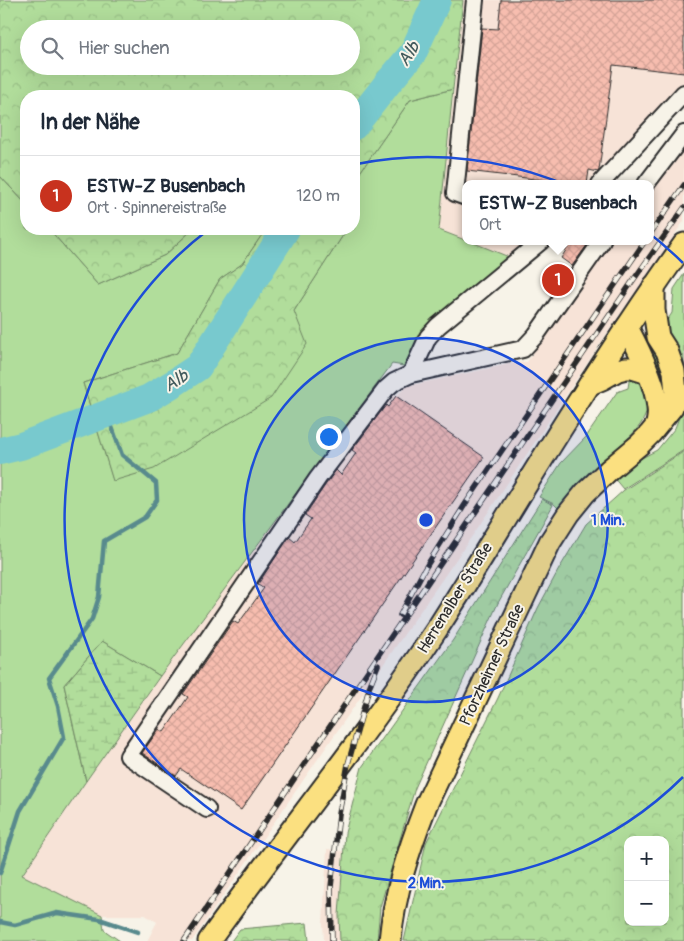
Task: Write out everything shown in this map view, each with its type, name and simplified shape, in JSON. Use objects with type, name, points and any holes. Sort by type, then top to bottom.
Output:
[{"type":"main road","name":"Herrenalber Straße","points":[[209,941],[399,685],[454,602],[590,384],[684,244]]},
{"type":"main road","name":"Pforzheimer Straße","points":[[390,941],[399,888],[410,846],[426,805],[550,542],[568,514],[586,493],[650,434],[672,407],[676,393],[674,371],[667,351],[658,337],[654,310],[654,286]]},
{"type":"main road","points":[[627,327],[658,337]]},
{"type":"main road","points":[[627,327],[638,347],[658,404],[657,424]]},
{"type":"main road","points":[[590,384],[626,368],[648,373]]},
{"type":"street","points":[[462,196],[455,194],[475,0]]},
{"type":"street","points":[[604,180],[684,93]]},
{"type":"street","points":[[649,180],[684,134]]},
{"type":"street","points":[[411,374],[428,337],[438,326],[536,245]]},
{"type":"street","points":[[207,809],[128,756],[318,478],[386,389],[394,382],[411,374],[523,349],[536,335],[599,245]]},
{"type":"shaded area","points":[[463,0],[684,0],[684,83],[593,180],[462,180],[462,239],[439,230]]},
{"type":"shaded area","points":[[684,142],[684,221],[477,529],[192,941],[147,941],[157,922],[145,915],[102,915],[22,875],[160,676],[378,383],[396,396],[407,386],[513,363],[527,362],[607,245],[654,245],[654,181]]},
{"type":"shaded area","points":[[479,245],[522,245],[509,257]]},
{"type":"shaded area","points":[[327,849],[343,851],[339,915],[340,941],[324,941],[323,923]]},
{"type":"green space","points":[[0,0],[463,0],[453,89],[410,100],[360,172],[360,90],[20,90],[20,198],[0,176]]},
{"type":"green space","points":[[453,89],[439,230],[462,239],[462,245],[479,245],[509,257],[430,325],[404,366],[392,364],[160,676],[102,641],[64,685],[86,781],[22,875],[102,915],[104,930],[120,941],[0,941],[0,176],[20,198],[20,235],[54,235],[98,285],[165,255],[187,235],[262,235],[242,264],[220,279],[177,353],[83,383],[113,480],[294,311],[343,235],[360,235],[360,172],[410,100]]},
{"type":"green space","points":[[54,235],[187,235],[165,255],[98,285]]},
{"type":"green space","points":[[262,235],[343,235],[294,311],[307,344],[271,398],[154,469],[113,481],[83,383],[177,353],[220,279],[242,264]]},
{"type":"green space","points":[[684,274],[684,375],[680,355],[664,325],[672,313],[674,289]]},
{"type":"green space","points":[[650,343],[658,355],[664,386],[645,348]]},
{"type":"green space","points":[[630,375],[638,379],[644,387],[647,404],[645,416],[635,431],[585,478],[559,509],[554,504],[539,497],[561,463],[586,437],[617,392],[628,388]]},
{"type":"green space","points":[[684,397],[684,450],[623,489],[613,477],[657,450],[675,428],[683,407]]},
{"type":"green space","points":[[684,451],[684,941],[404,941],[426,843],[498,698],[538,608],[586,524],[624,490]]},
{"type":"green space","points":[[542,499],[553,505],[498,603],[415,788],[380,907],[377,941],[340,941],[339,915],[345,833],[362,767],[453,640]]},
{"type":"green space","points":[[102,641],[160,676],[86,781],[64,685]]},
{"type":"green space","points":[[307,923],[309,941],[231,941],[240,929]]},
{"type":"building","points":[[501,0],[684,0],[684,73],[613,65],[599,170],[598,172],[589,170],[588,180],[543,180],[467,171],[482,28],[498,29]]},
{"type":"building","points":[[569,245],[587,245],[572,266],[561,258]]},
{"type":"building","points":[[396,396],[484,457],[241,810],[181,769],[176,776],[142,753],[159,729],[164,732],[188,697],[183,694],[233,621],[238,624],[264,588],[258,584],[289,537],[295,542],[311,519],[305,515],[326,484],[336,470],[341,475],[356,453],[352,450],[386,405],[388,407]]},
{"type":"waterway","name":"Alb","points":[[360,118],[413,53],[437,0]]},
{"type":"waterway","name":"Alb","points":[[0,451],[21,446],[149,398],[198,367],[282,235]]},
{"type":"waterway","points":[[0,873],[20,811],[64,737],[58,706],[49,678],[92,619],[99,597],[104,541],[145,517],[157,500],[156,483],[122,455],[107,413]]},
{"type":"waterway","points":[[0,922],[15,925],[57,913],[99,919],[138,932]]},
{"type":"railway","points":[[654,228],[684,185]]},
{"type":"railway","points":[[184,941],[684,208]]},
{"type":"railway","points":[[400,615],[424,570],[466,503],[642,245]]},
{"type":"railway","points":[[332,941],[331,887],[339,814],[348,764],[370,685],[378,665]]},
{"type":"place","name":"ESTW-Z Busenbach","points":[[558,280]]}]
